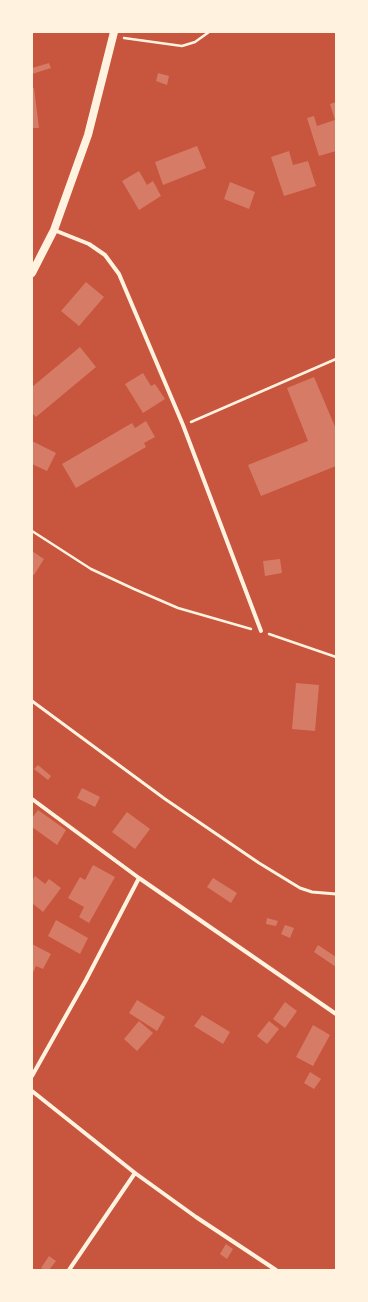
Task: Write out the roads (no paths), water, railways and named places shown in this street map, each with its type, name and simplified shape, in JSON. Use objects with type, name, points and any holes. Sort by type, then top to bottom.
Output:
[{"type":"main road","points":[[32,273],[54,230],[88,135],[114,34]]},
{"type":"street","points":[[54,230],[89,244],[100,251],[105,255],[119,274],[183,425],[261,631]]},
{"type":"street","points":[[32,799],[139,878],[336,1014]]},
{"type":"street","points":[[32,1076],[86,980],[139,878]]},
{"type":"street","points":[[32,1091],[135,1173],[196,1217],[276,1270]]},
{"type":"street","points":[[69,1270],[135,1173]]},
{"type":"lane","points":[[32,701],[165,799],[259,863],[300,888],[312,892],[336,894]]}]
